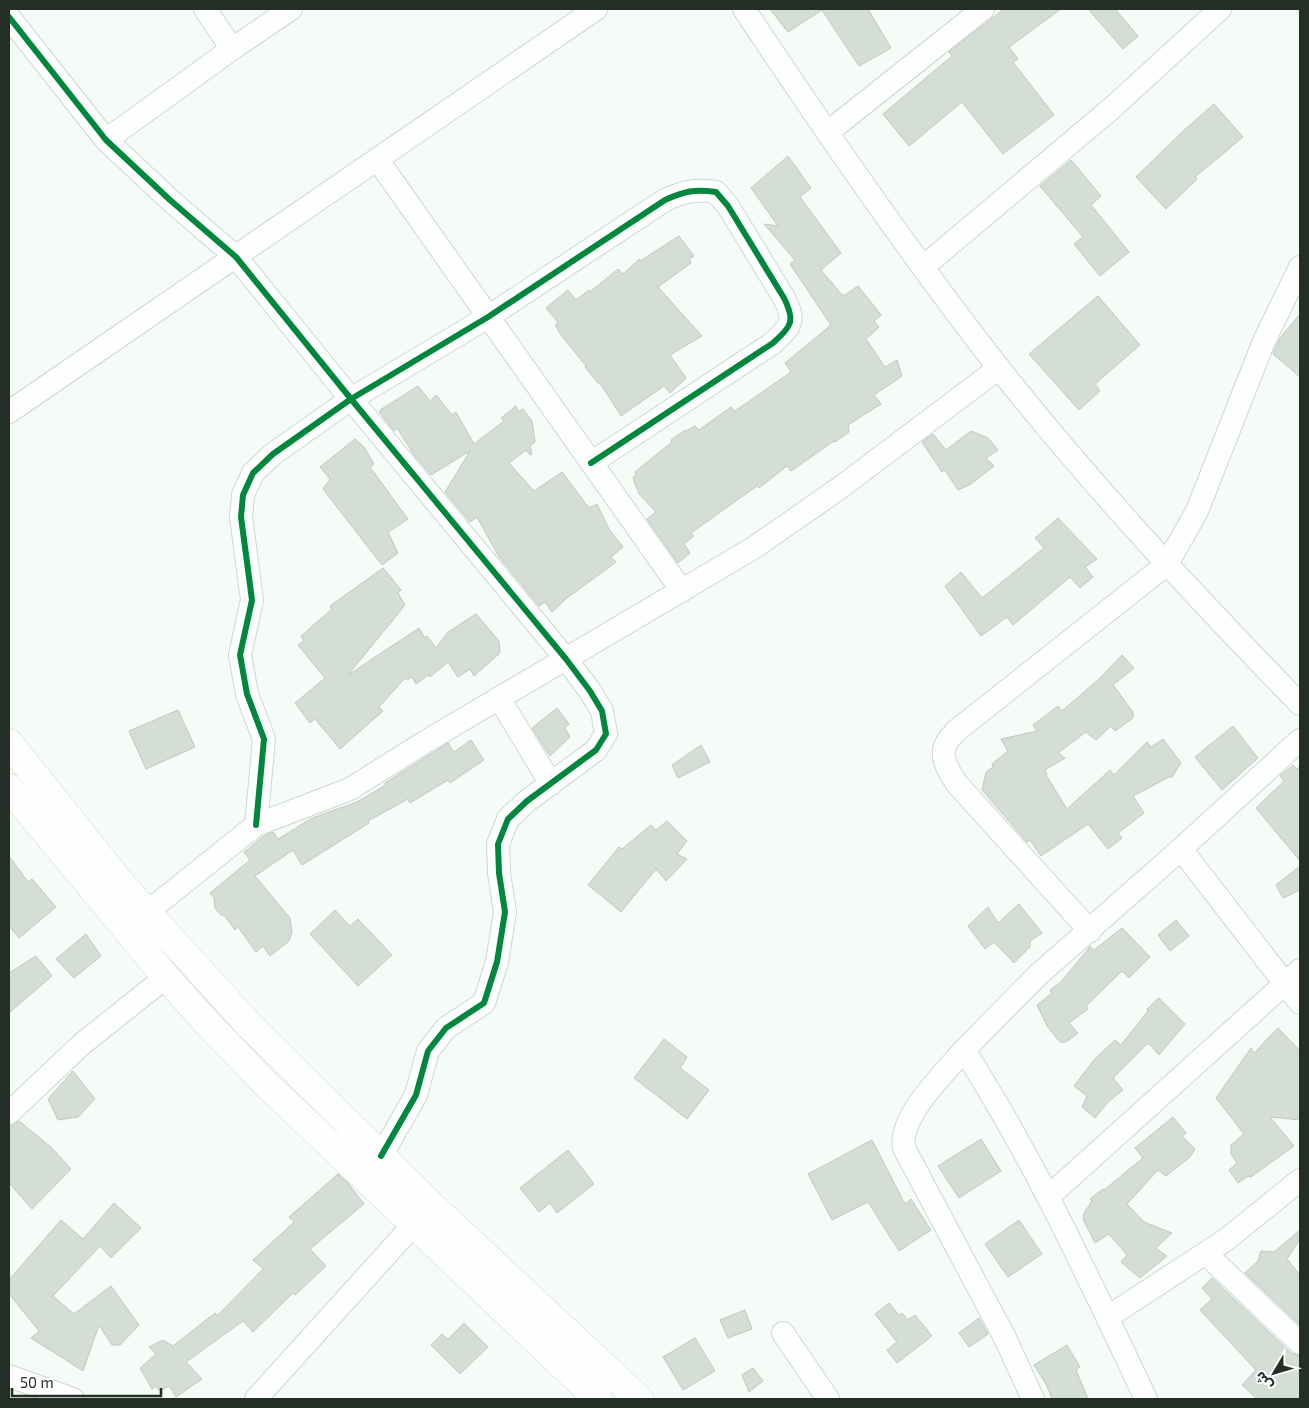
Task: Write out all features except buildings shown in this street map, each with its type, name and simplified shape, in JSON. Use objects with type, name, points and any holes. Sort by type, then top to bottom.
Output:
[{"type":"street","points":[[205,9],[232,49]]},
{"type":"street","points":[[106,140],[291,9]]},
{"type":"street","points":[[9,412],[596,9]]},
{"type":"street","points":[[744,9],[922,266],[999,368],[1124,516],[1197,598],[1300,704]]},
{"type":"street","points":[[828,132],[983,9]]},
{"type":"street","points":[[922,266],[1112,108],[1220,9]]},
{"type":"street","points":[[9,17],[106,140],[170,200],[236,256],[350,399],[566,659],[590,690],[602,711],[606,734],[596,750],[528,801],[508,819],[498,844],[499,873],[504,912],[497,962],[484,1003],[446,1028],[428,1051],[416,1095],[381,1156]]},
{"type":"street","points":[[378,159],[682,591]]},
{"type":"street","points":[[256,825],[264,739],[247,694],[240,655],[252,600],[241,517],[243,495],[253,473],[274,454],[350,399],[488,317],[665,200],[683,192],[700,190],[716,192],[728,206],[791,312],[788,328],[773,343],[591,463]]},
{"type":"street","points":[[1090,931],[958,785],[949,773],[944,758],[945,745],[956,731],[1167,564],[1197,511],[1264,341],[1300,267]]},
{"type":"street","points":[[146,912],[256,825],[350,789],[771,536],[841,487],[999,368]]},
{"type":"street","points":[[499,698],[551,784]]},
{"type":"street","points":[[1033,1399],[1001,1330],[904,1148],[902,1139],[906,1124],[914,1110],[964,1050],[1038,975],[1090,931],[1300,740]]},
{"type":"street","points":[[9,742],[146,912],[249,1026],[431,1205],[639,1399]]},
{"type":"street","points":[[9,788],[208,1024],[267,1085],[598,1399]]},
{"type":"street","points":[[1181,849],[1292,977],[1300,1003]]},
{"type":"street","points":[[9,1112],[82,1044],[166,976]]},
{"type":"street","points":[[1048,1197],[1292,977]]},
{"type":"street","points":[[964,1050],[990,1091],[1048,1197],[1108,1317],[1146,1399]]},
{"type":"street","points":[[1108,1317],[1206,1254],[1234,1234],[1300,1180]]},
{"type":"street","points":[[256,1399],[431,1205]]},
{"type":"street","points":[[1206,1254],[1300,1343]]},
{"type":"street","points":[[783,1333],[828,1399]]},
{"type":"street","points":[[9,1376],[70,1399]]},
{"type":"cycle path","points":[[9,17],[106,140],[170,200],[236,257],[566,659],[590,691],[602,711],[606,734],[596,750],[527,801],[508,819],[498,844],[499,873],[505,912],[497,962],[484,1003],[446,1028],[428,1051],[416,1095],[381,1156]]},
{"type":"cycle path","points":[[256,825],[264,739],[247,694],[240,655],[252,600],[241,517],[243,495],[253,473],[273,454],[351,399],[488,317],[665,200],[690,192],[716,192],[728,206],[784,298],[791,318],[788,328],[773,343],[591,463]]}]
